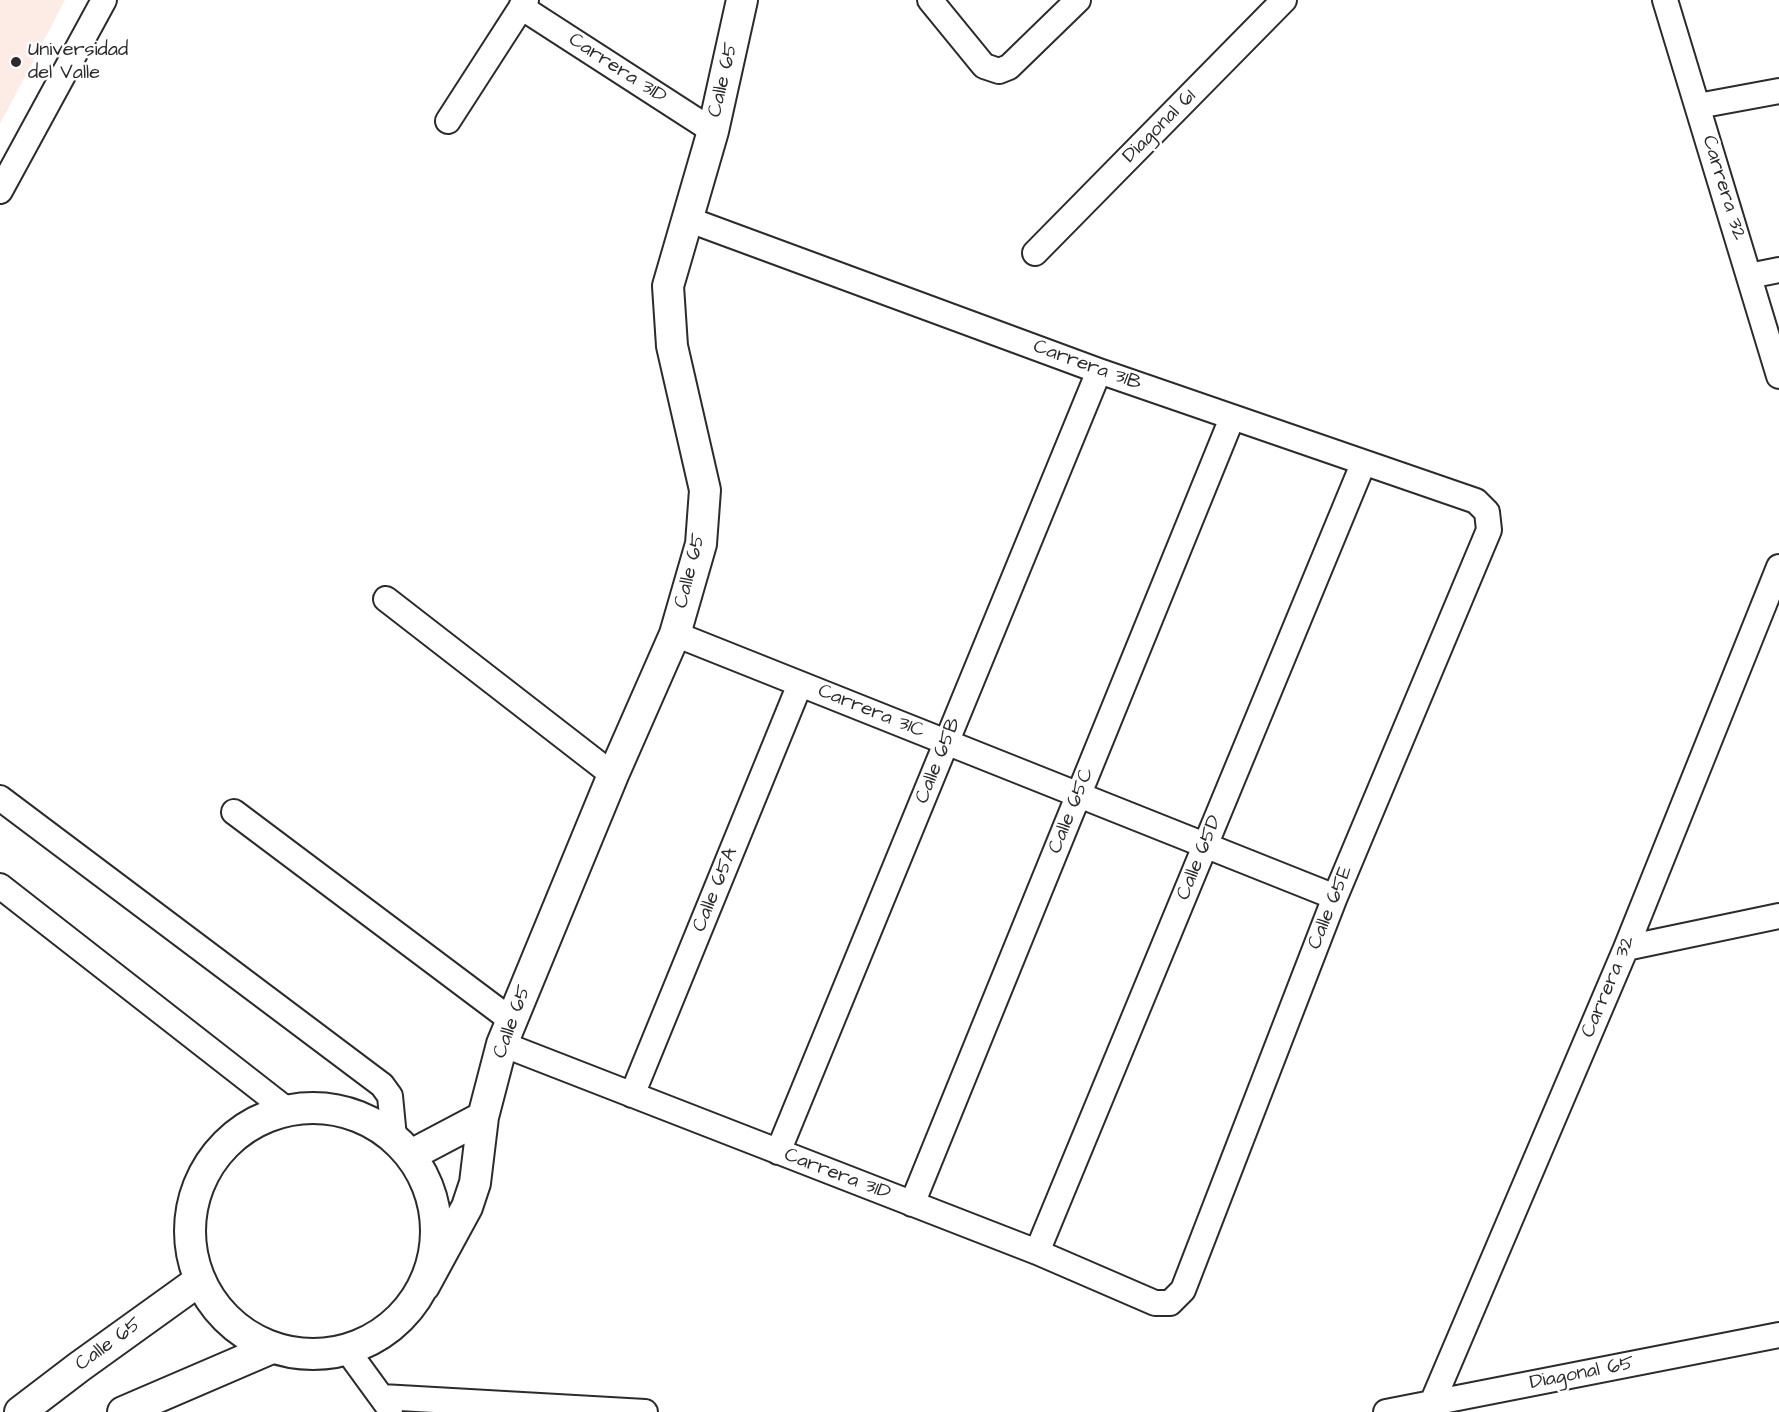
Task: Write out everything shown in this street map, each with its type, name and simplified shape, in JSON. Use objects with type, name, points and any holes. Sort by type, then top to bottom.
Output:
[{"type":"street","points":[[0,191],[104,0]]},
{"type":"street","name":"Calle 65","points":[[424,1286],[467,1207],[475,1183],[483,1117],[507,1032],[613,775],[675,634],[701,544],[705,490],[672,346],[668,286],[712,130],[742,0]]},
{"type":"street","points":[[930,0],[984,66],[999,71],[1009,67],[1078,0]]},
{"type":"street","name":"Diagonal 61","points":[[1035,254],[1284,0]]},
{"type":"street","name":"Carrera 32","points":[[1665,0],[1779,376]]},
{"type":"street","points":[[448,121],[523,4]]},
{"type":"street","name":"Carrera 31D","points":[[523,4],[712,130]]},
{"type":"street","points":[[1698,106],[1779,91]]},
{"type":"street","name":"Carrera 31B","points":[[687,219],[1100,371],[1363,464],[1476,501],[1487,512]]},
{"type":"street","points":[[1749,276],[1779,270]]},
{"type":"street","name":"Calle 65B","points":[[778,1152],[1100,371]]},
{"type":"street","name":"Calle 65C","points":[[912,1204],[1232,418]]},
{"type":"street","name":"Calle 65D","points":[[1037,1252],[1363,464]]},
{"type":"street","name":"Calle 65E","points":[[1170,1303],[1183,1290],[1335,897],[1489,530],[1487,512]]},
{"type":"street","name":"Carrera 32","points":[[1432,1403],[1626,948],[1779,567]]},
{"type":"street","points":[[386,599],[613,775]]},
{"type":"street","name":"Carrera 31C","points":[[675,634],[1335,897]]},
{"type":"street","name":"Calle 65A","points":[[632,1095],[800,684]]},
{"type":"street","points":[[0,798],[382,1085],[390,1096],[403,1146],[426,1179],[435,1205],[437,1233],[434,1260],[424,1286],[410,1308],[392,1326],[371,1341],[347,1350],[314,1354],[297,1354],[272,1348],[249,1338],[229,1322],[212,1303],[200,1280],[192,1256],[190,1230],[192,1205],[201,1180],[213,1158],[230,1139],[251,1124],[287,1110],[325,1107],[362,1116],[403,1146]]},
{"type":"street","name":"Carrera 31D","points":[[234,812],[507,1032],[632,1095],[1037,1252],[1155,1303],[1170,1303]]},
{"type":"street","points":[[0,886],[287,1110]]},
{"type":"street","points":[[1626,948],[1779,916]]},
{"type":"street","points":[[403,1146],[483,1117]]},
{"type":"street","name":"Calle 65","points":[[20,1412],[79,1366],[200,1280]]},
{"type":"street","name":"Diagonal 65","points":[[1386,1412],[1779,1335]]},
{"type":"street","points":[[123,1412],[272,1348]]},
{"type":"street","points":[[347,1350],[387,1404],[645,1412]]},
{"type":"shaded area","name":"Universidad del Valle","points":[[0,0],[65,0],[0,124]]},
{"type":"place","name":"Universidad del Valle","points":[[16,62]]}]
